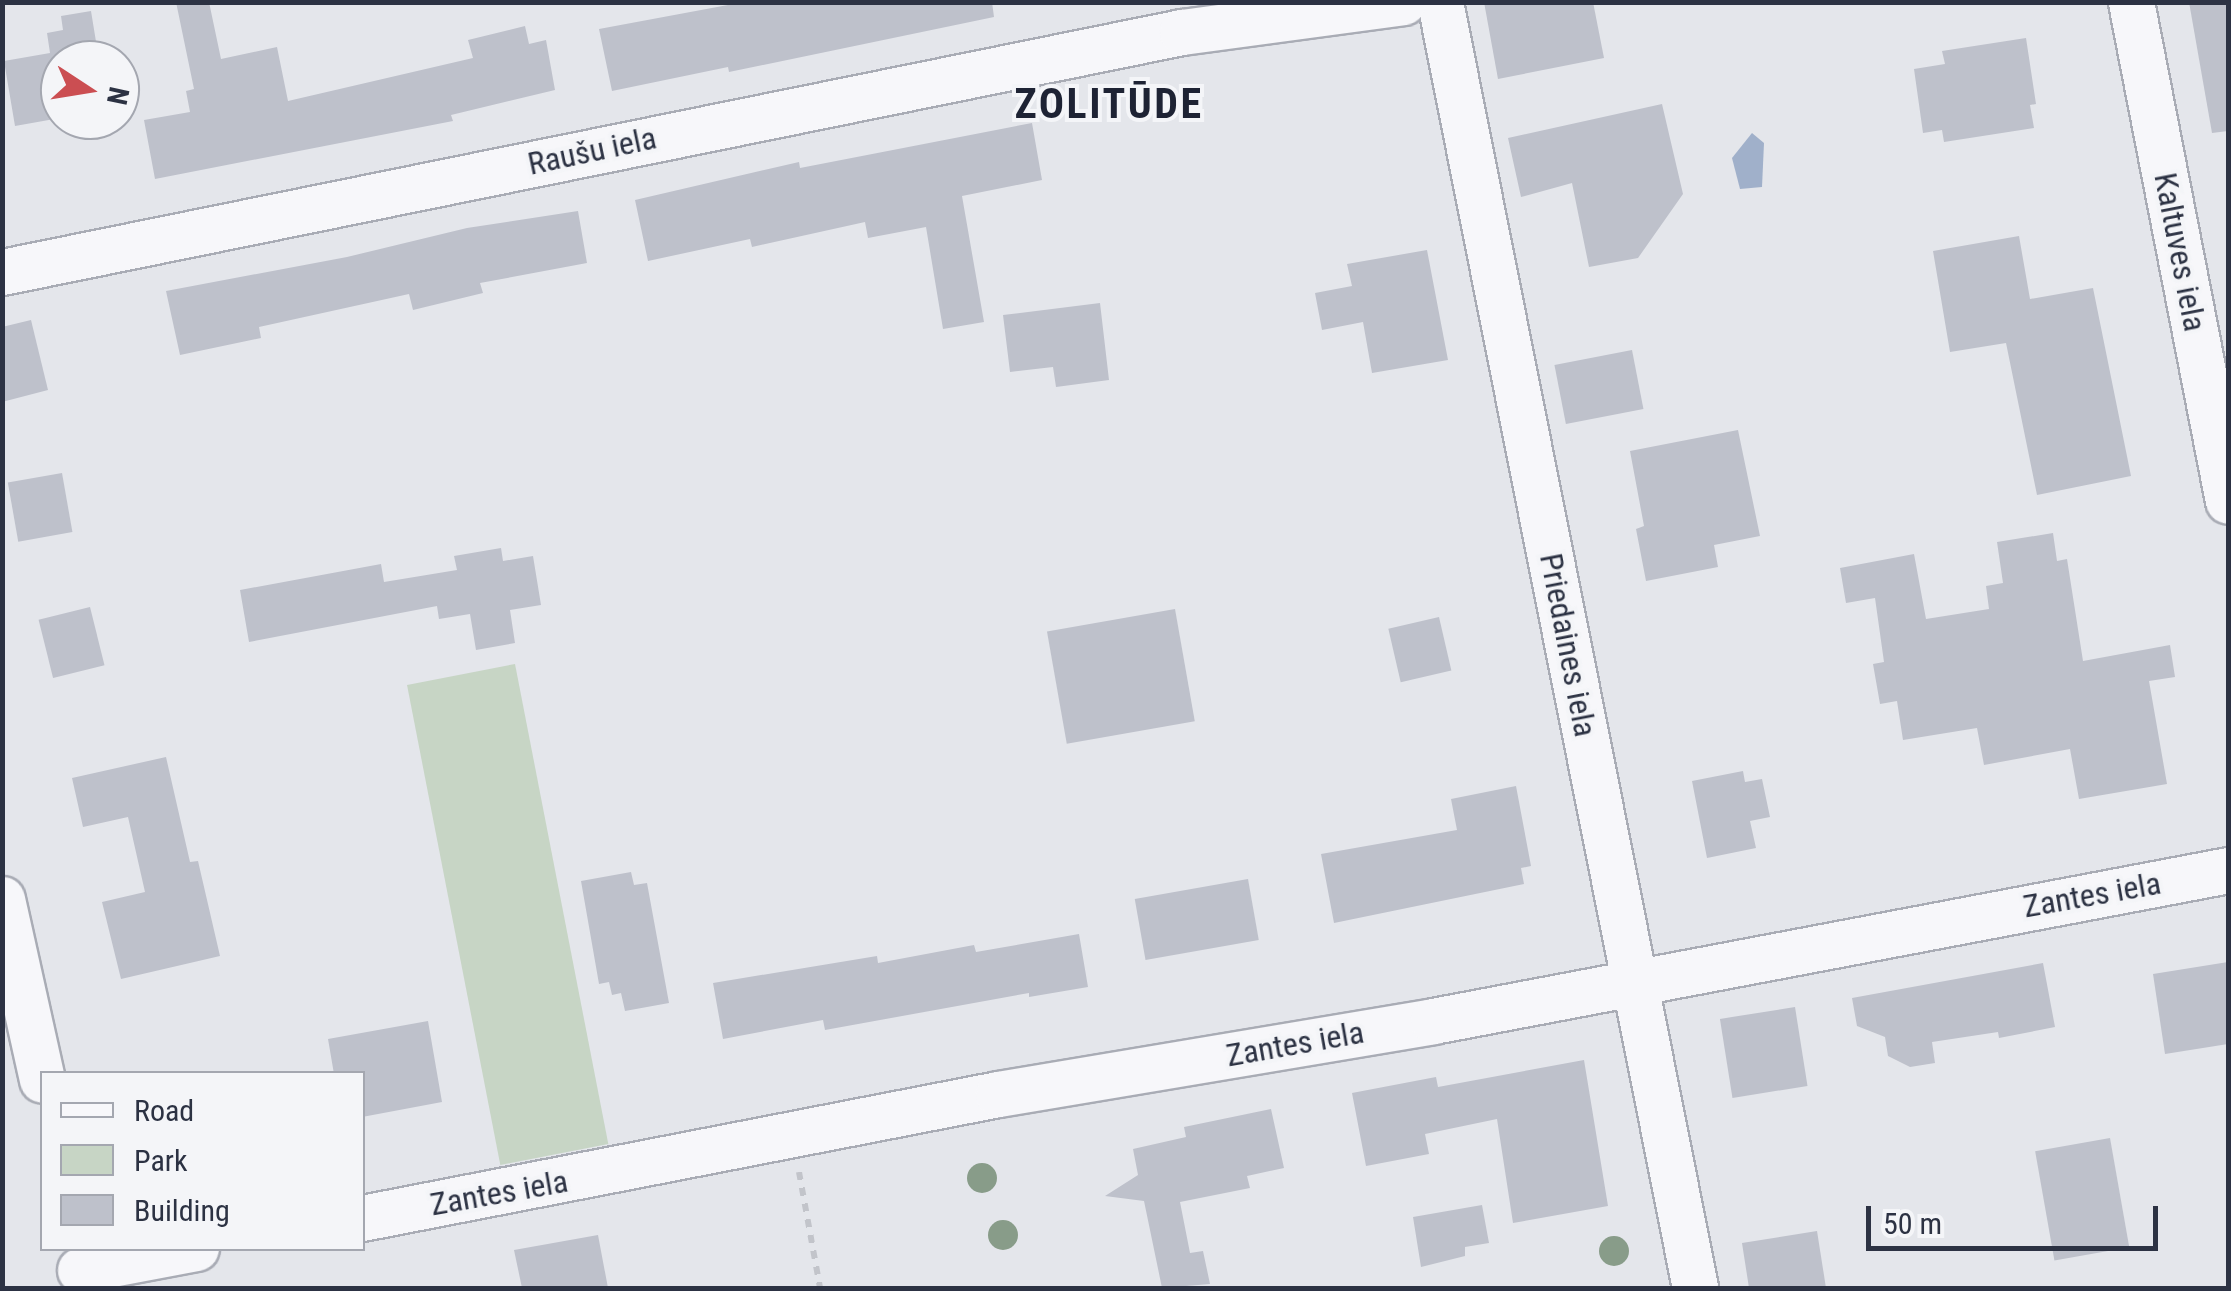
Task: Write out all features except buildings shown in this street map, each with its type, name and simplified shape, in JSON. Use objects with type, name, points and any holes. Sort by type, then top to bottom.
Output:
[{"type":"street","name":"Raušu iela","points":[[2,272],[1179,17],[1403,2]]},
{"type":"street","name":"Priedaines iela","points":[[1440,2],[1695,1288]]},
{"type":"street","name":"Kaltuves iela","points":[[2130,2],[2228,501]]},
{"type":"street","name":"Zantes iela","points":[[365,1217],[1040,1086],[1433,1021],[1636,979],[2228,870]]},
{"type":"street","points":[[2,899],[40,1071]]},
{"type":"street","points":[[77,1269],[179,1251]]},
{"type":"path","points":[[793,1136],[820,1288]]},
{"type":"green space","points":[[515,664],[608,1144],[500,1165],[407,685]]},
{"type":"water","points":[[1752,133],[1764,143],[1762,187],[1740,189],[1732,158]]},
{"type":"district","name":"ZOLITŪDE","points":[[1109,104]]}]
